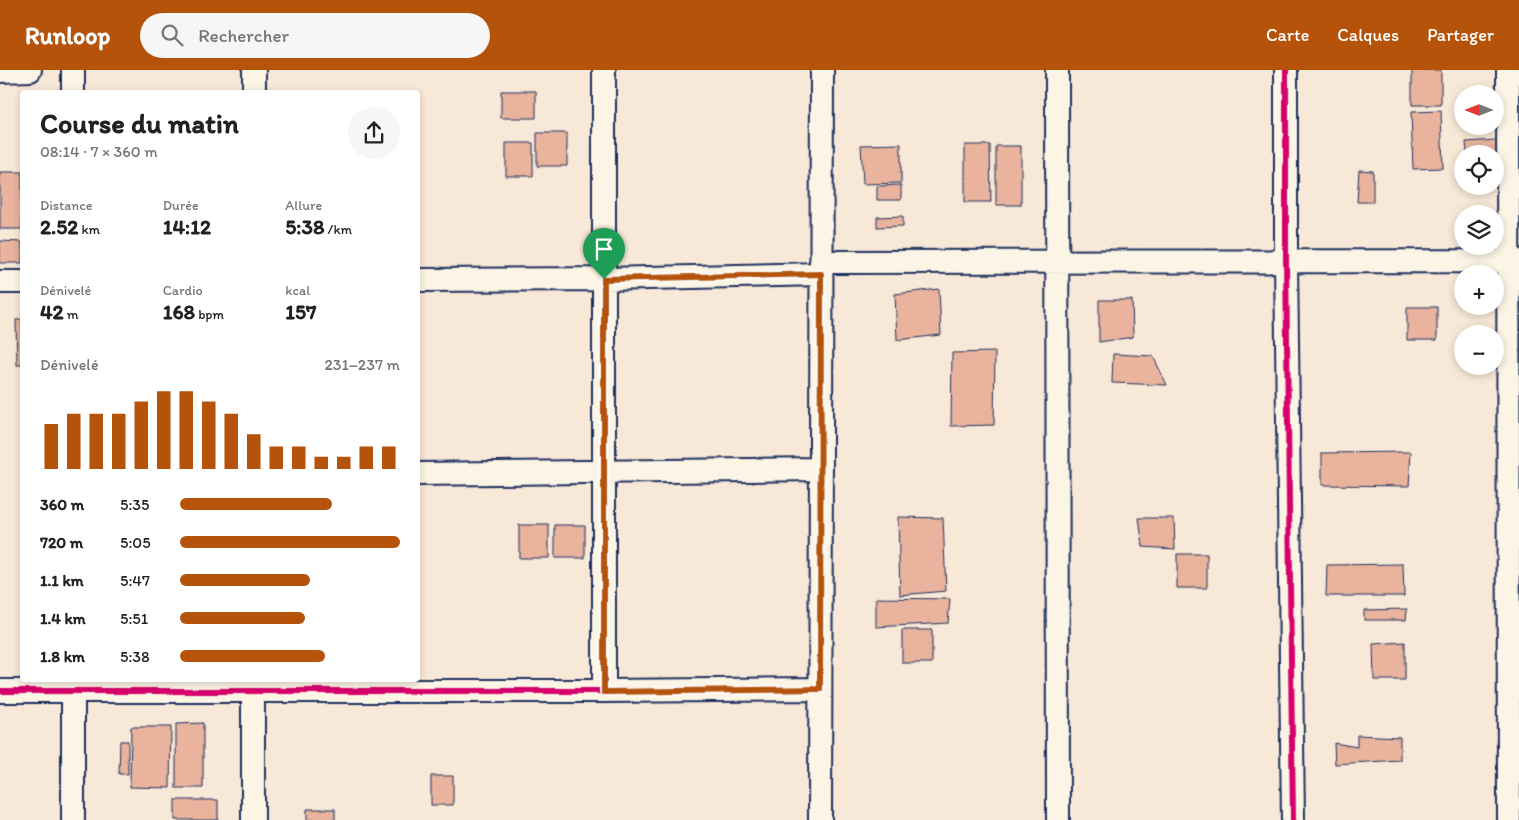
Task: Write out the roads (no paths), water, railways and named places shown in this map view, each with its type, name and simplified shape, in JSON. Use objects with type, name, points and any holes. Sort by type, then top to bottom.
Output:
[{"type":"street","points":[[0,71],[30,70]]},
{"type":"street","points":[[73,70],[73,90]]},
{"type":"street","points":[[254,70],[254,90]]},
{"type":"street","points":[[604,70],[604,692]]},
{"type":"street","points":[[820,820],[822,70]]},
{"type":"street","points":[[1057,70],[1058,820]]},
{"type":"street","points":[[1286,70],[1286,261],[1293,820]]},
{"type":"street","points":[[1508,70],[1514,261],[1509,820]]},
{"type":"street","points":[[420,280],[604,279],[821,268],[1058,262],[1514,261]]},
{"type":"street","points":[[0,282],[20,282]]},
{"type":"street","points":[[420,474],[821,469]]},
{"type":"street","points":[[0,692],[73,686],[253,686],[604,692],[820,689]]},
{"type":"street","points":[[73,686],[73,820]]},
{"type":"street","points":[[253,686],[253,820]]}]
